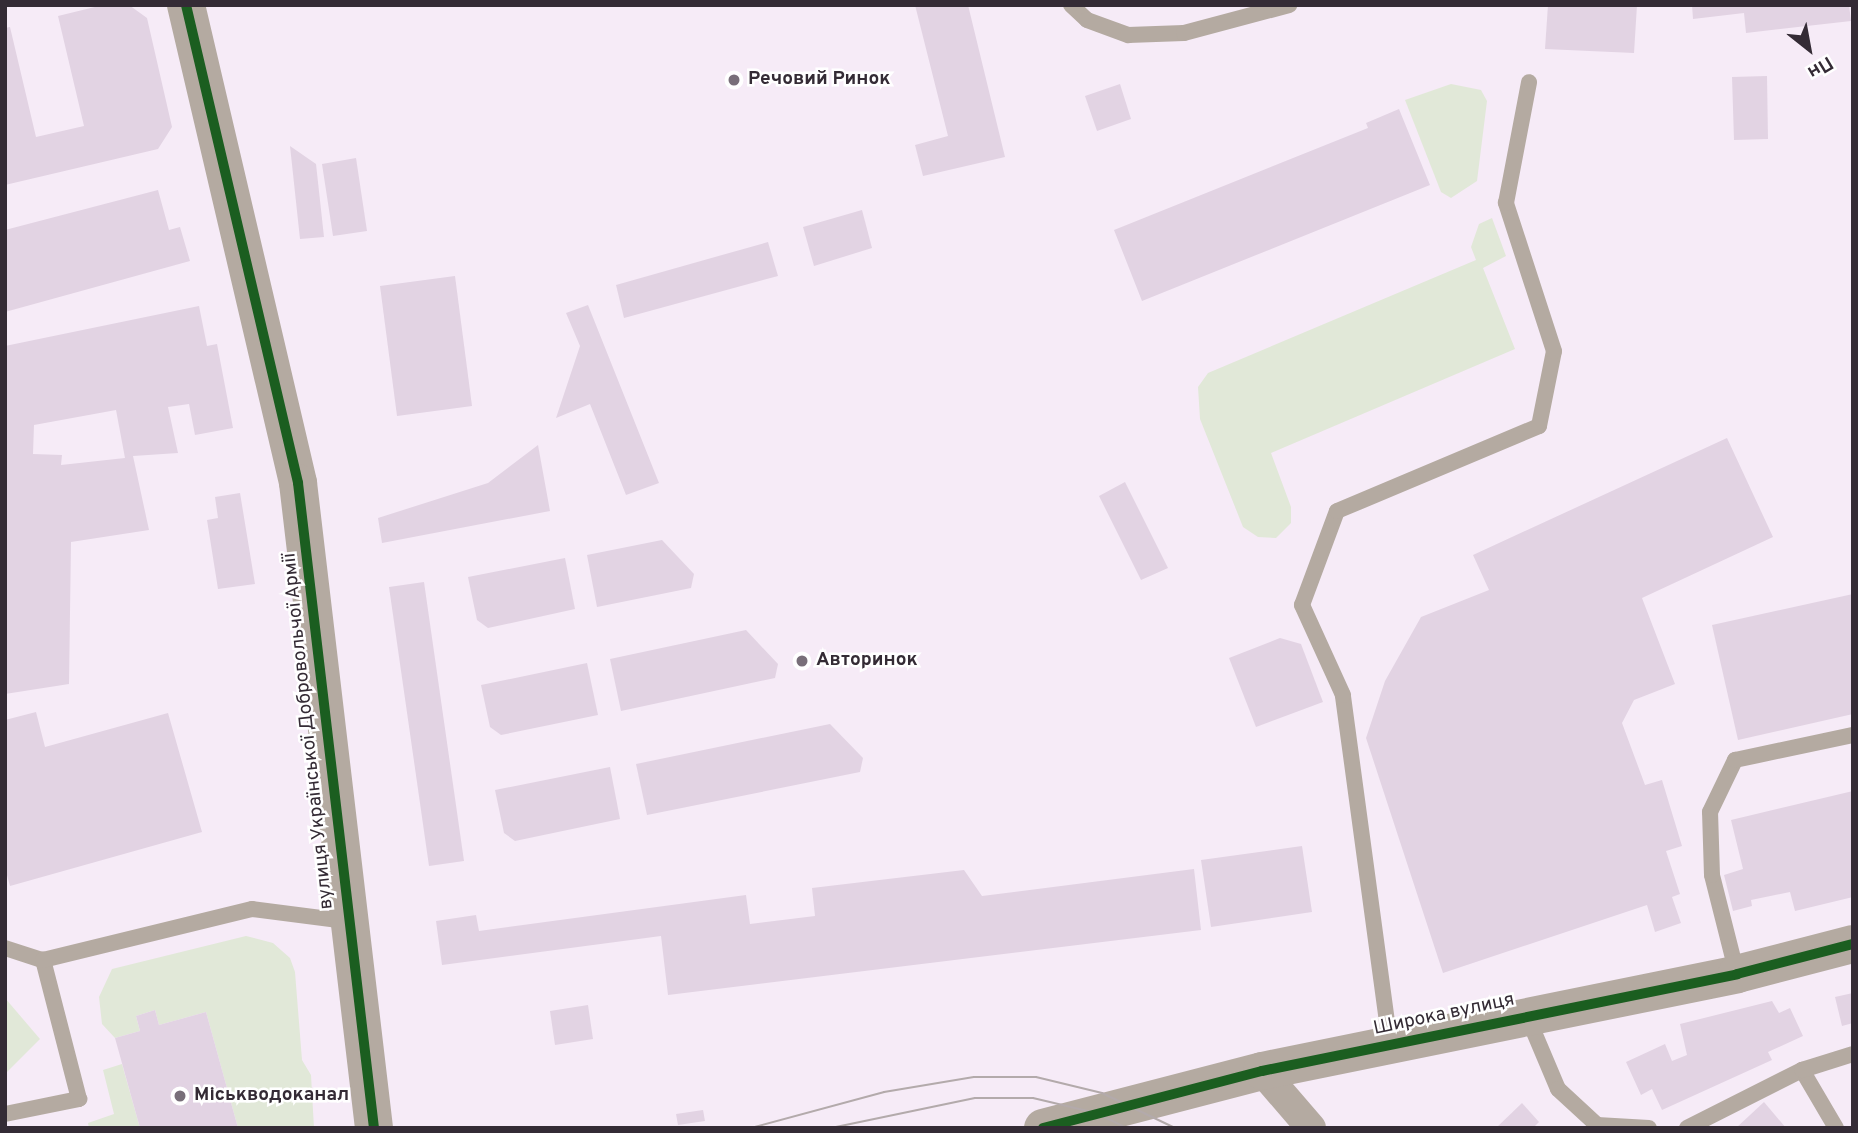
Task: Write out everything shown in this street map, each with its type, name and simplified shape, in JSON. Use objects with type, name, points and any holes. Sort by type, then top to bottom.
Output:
[{"type":"street","name":"вулиця Української Добровольчої Армії","points":[[187,5],[298,483],[320,633],[346,921],[374,1128]]},
{"type":"street","name":"Широка вулиця","points":[[1043,1128],[1262,1071],[1737,974],[1853,944]]},
{"type":"street","points":[[1262,1071],[1311,1128]]},
{"type":"lane","points":[[1071,5],[1087,20],[1128,35],[1184,33],[1289,5]]},
{"type":"lane","points":[[1390,1044],[1343,695],[1302,605],[1337,510],[1539,426],[1554,351],[1506,203],[1528,82]]},
{"type":"lane","points":[[1737,974],[1712,875],[1710,813],[1735,760],[1853,734]]},
{"type":"lane","points":[[5,948],[43,960],[252,909],[346,921]]},
{"type":"lane","points":[[5,1114],[79,1099],[43,960]]},
{"type":"lane","points":[[1527,1016],[1558,1088],[1597,1126],[1649,1128]]},
{"type":"lane","points":[[1687,1128],[1802,1070],[1853,1054]]},
{"type":"lane","points":[[1802,1070],[1836,1128]]},
{"type":"green space","points":[[1451,84],[1481,90],[1487,101],[1477,181],[1451,198],[1441,192],[1405,100]]},
{"type":"green space","points":[[1492,218],[1506,256],[1483,268],[1515,349],[1271,453],[1291,507],[1291,523],[1276,538],[1258,537],[1243,527],[1200,419],[1198,387],[1208,373],[1476,260],[1471,247],[1479,224]]},
{"type":"green space","points":[[246,936],[273,943],[290,958],[295,972],[302,1060],[311,1075],[314,1128],[238,1128],[206,1012],[159,1025],[155,1010],[136,1016],[140,1031],[115,1038],[102,1024],[99,997],[112,969]]},
{"type":"green space","points":[[5,998],[40,1039],[5,1074]]},
{"type":"green space","points":[[122,1064],[140,1128],[89,1128],[88,1123],[114,1114],[103,1070]]},
{"type":"building","points":[[103,5],[129,5],[147,18],[172,127],[158,149],[5,185],[5,28],[10,27],[36,137],[84,126],[58,16]]},
{"type":"building","points":[[915,5],[968,5],[1005,157],[923,176],[915,145],[948,136]]},
{"type":"building","points":[[1548,5],[1637,5],[1634,53],[1545,49]]},
{"type":"building","points":[[1692,5],[1849,5],[1851,21],[1746,33],[1744,13],[1693,19]]},
{"type":"building","points":[[1767,76],[1768,139],[1734,140],[1732,77]]},
{"type":"building","points":[[1120,84],[1131,119],[1097,131],[1085,96]]},
{"type":"building","points":[[1399,109],[1430,185],[1142,301],[1114,230],[1368,128],[1366,123]]},
{"type":"building","points":[[290,146],[316,164],[324,237],[300,239]]},
{"type":"building","points":[[356,158],[367,231],[333,236],[322,164]]},
{"type":"building","points":[[158,190],[169,230],[180,227],[190,261],[5,312],[5,230]]},
{"type":"building","points":[[862,210],[872,248],[814,266],[803,227]]},
{"type":"building","points":[[768,242],[778,276],[624,318],[616,285]]},
{"type":"building","points":[[455,276],[472,406],[397,416],[380,286]]},
{"type":"building","points":[[588,305],[659,483],[626,495],[590,404],[556,418],[580,346],[566,313]]},
{"type":"building","points":[[199,306],[207,346],[217,344],[233,428],[195,435],[189,404],[168,407],[178,453],[133,456],[149,530],[71,542],[69,684],[5,694],[5,346]],"holes":[[[116,410],[125,458],[61,465],[62,455],[33,454],[34,425]]]},
{"type":"building","points":[[1727,438],[1773,537],[1642,598],[1675,684],[1634,700],[1622,723],[1645,785],[1662,780],[1682,846],[1666,851],[1680,894],[1672,897],[1681,923],[1655,932],[1647,905],[1443,973],[1366,738],[1385,681],[1421,617],[1489,590],[1473,555]]},
{"type":"building","points":[[538,445],[550,511],[382,543],[378,518],[488,483]]},
{"type":"building","points":[[1125,482],[1168,568],[1141,580],[1099,496]]},
{"type":"building","points":[[240,493],[255,584],[218,589],[207,520],[218,518],[215,497]]},
{"type":"building","points":[[662,540],[694,574],[691,588],[597,607],[587,555]]},
{"type":"building","points":[[565,558],[575,609],[488,628],[477,620],[468,577]]},
{"type":"building","points":[[424,582],[464,861],[429,866],[389,587]]},
{"type":"building","points":[[1853,594],[1853,714],[1738,740],[1712,625]]},
{"type":"building","points":[[746,630],[778,664],[775,678],[621,711],[610,659]]},
{"type":"building","points":[[1280,638],[1301,644],[1323,702],[1256,727],[1229,658]]},
{"type":"building","points":[[587,663],[598,715],[501,735],[490,727],[481,685]]},
{"type":"building","points":[[36,712],[45,747],[168,713],[202,832],[10,886],[5,868],[5,720]]},
{"type":"building","points":[[830,724],[863,758],[860,772],[647,815],[636,764]]},
{"type":"building","points":[[610,767],[620,819],[515,841],[504,833],[495,790]]},
{"type":"building","points":[[1853,791],[1853,897],[1795,911],[1790,892],[1751,900],[1752,906],[1733,911],[1724,875],[1743,869],[1731,820]]},
{"type":"building","points":[[1302,846],[1312,912],[1211,927],[1201,860]]},
{"type":"building","points":[[1194,869],[1201,930],[668,995],[661,936],[442,965],[436,921],[476,915],[479,931],[746,895],[750,924],[815,916],[812,888],[964,870],[982,896]]},
{"type":"building","points":[[1853,993],[1853,1023],[1842,1026],[1835,997]]},
{"type":"building","points":[[1772,1001],[1779,1013],[1790,1008],[1803,1036],[1768,1052],[1772,1060],[1662,1110],[1652,1089],[1641,1095],[1626,1062],[1665,1044],[1672,1061],[1687,1055],[1680,1024]]},
{"type":"building","points":[[588,1005],[593,1039],[555,1045],[550,1011]]},
{"type":"building","name":"Міськводоканал","points":[[155,1010],[159,1025],[206,1012],[238,1128],[140,1128],[115,1038],[140,1031],[136,1016]]},
{"type":"building","points":[[1764,1102],[1786,1128],[1736,1128]]},
{"type":"building","points":[[1522,1103],[1539,1122],[1533,1128],[1496,1128]]},
{"type":"building","points":[[703,1110],[705,1121],[678,1125],[676,1114]]},
{"type":"tram line","points":[[751,1128],[884,1092],[974,1077],[1036,1077],[1102,1093],[1175,1128]]},
{"type":"tram line","points":[[831,1128],[975,1098],[1033,1098],[1096,1113],[1127,1128]]},
{"type":"cycle path","points":[[186,5],[298,483],[374,1128]]},
{"type":"cycle path","points":[[1043,1128],[1262,1071],[1737,974],[1853,944]]},
{"type":"place","name":"Речовий Ринок","points":[[734,80]]},
{"type":"place","name":"Авторинок","points":[[802,661]]},
{"type":"place","name":"Міськводоканал","points":[[180,1096]]}]
